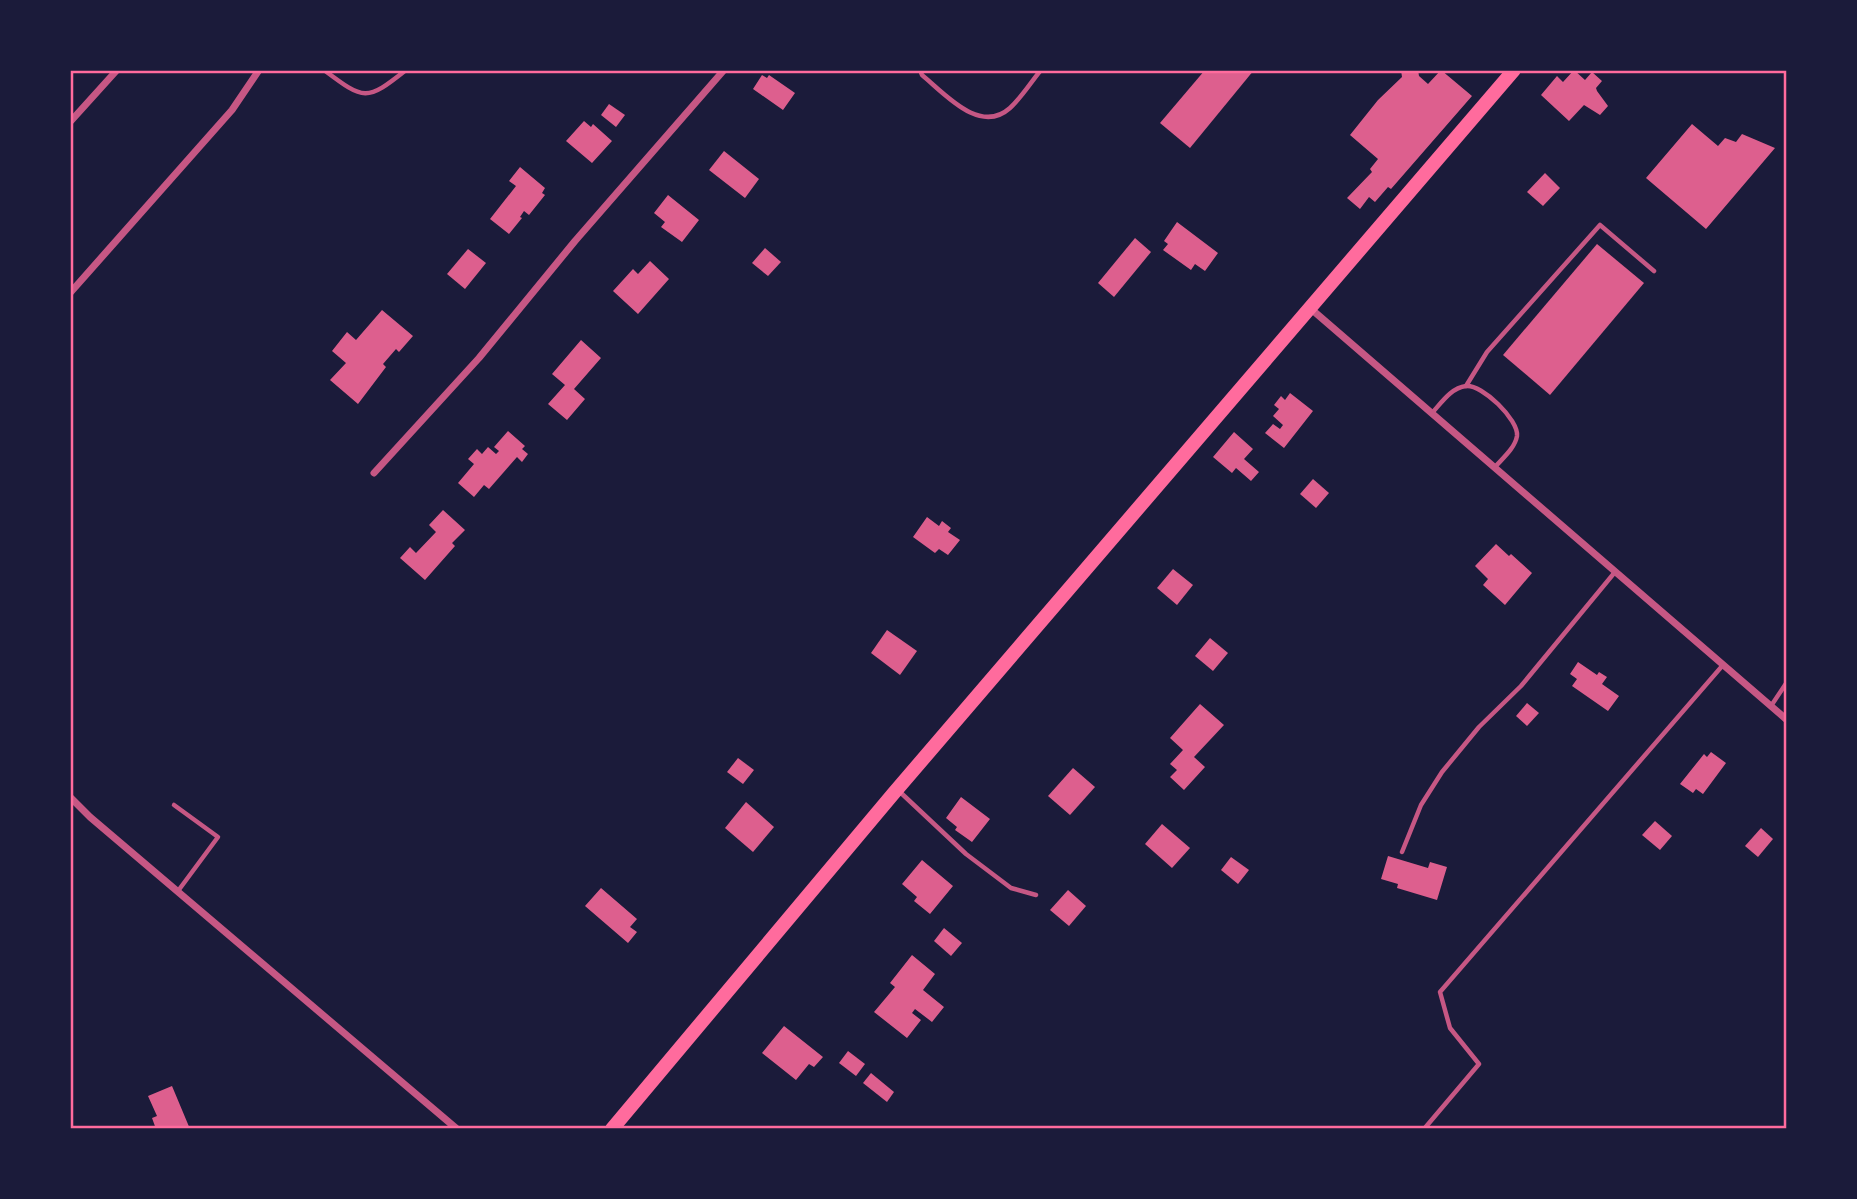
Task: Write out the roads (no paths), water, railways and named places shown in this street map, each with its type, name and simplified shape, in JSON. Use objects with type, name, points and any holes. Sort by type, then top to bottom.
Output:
[{"type":"main road","points":[[612,1129],[897,789],[1514,70]]},
{"type":"street","points":[[70,122],[117,70]]},
{"type":"street","points":[[70,293],[232,110],[259,70]]},
{"type":"street","points":[[374,473],[479,358],[575,241],[724,70]]},
{"type":"street","points":[[1310,309],[1787,720]]},
{"type":"street","points":[[70,797],[457,1129]]},
{"type":"lane","points":[[324,70],[349,89],[363,94],[375,93],[405,70]]},
{"type":"lane","points":[[920,70],[922,75],[963,109],[991,118],[1010,108],[1041,70]]},
{"type":"lane","points":[[1466,386],[1487,352],[1600,225],[1654,271]]},
{"type":"lane","points":[[1432,414],[1451,392],[1466,386],[1481,389],[1515,423],[1517,436],[1512,447],[1494,468]]},
{"type":"lane","points":[[1402,852],[1421,804],[1442,772],[1479,727],[1530,675],[1615,572]]},
{"type":"lane","points":[[1424,1129],[1479,1064],[1450,1028],[1440,992],[1723,665]]},
{"type":"lane","points":[[1771,706],[1787,682]]},
{"type":"lane","points":[[897,789],[975,860],[1011,888],[1037,895]]},
{"type":"lane","points":[[174,805],[218,837],[177,891]]}]
